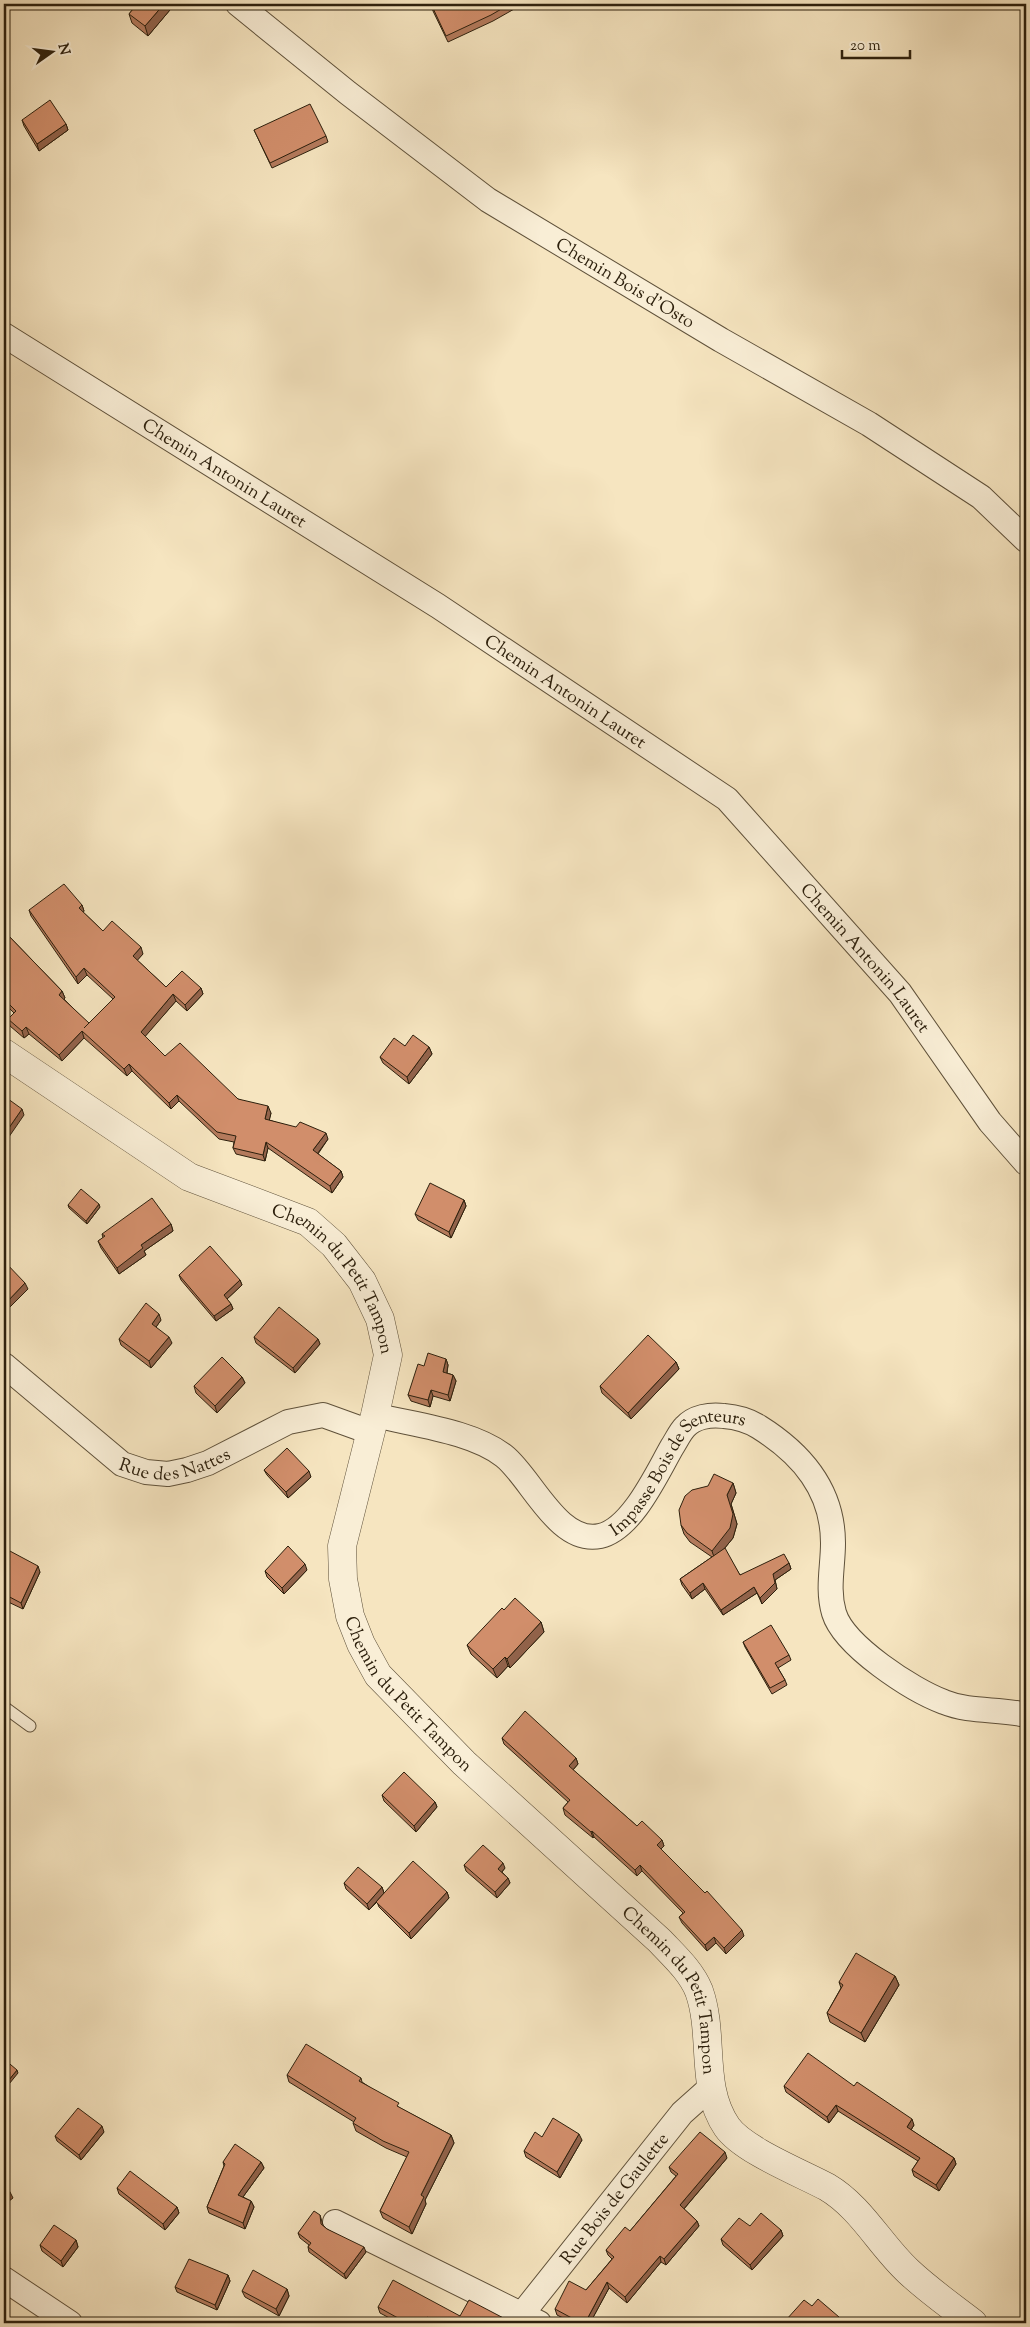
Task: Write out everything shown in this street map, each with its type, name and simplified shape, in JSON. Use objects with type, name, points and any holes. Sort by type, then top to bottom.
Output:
[{"type":"street","name":"Chemin Bois d'Osto","points":[[238,4],[348,93],[488,200],[721,340],[870,424],[981,497],[1026,540]]},
{"type":"street","name":"Chemin Antonin Lauret","points":[[4,335],[438,606],[727,799],[900,993],[990,1122],[1026,1163]]},
{"type":"street","name":"Chemin du Petit Tampon","points":[[4,1053],[188,1177],[308,1222],[334,1244],[362,1280],[380,1319],[388,1355],[342,1546],[343,1579],[350,1616],[361,1644],[378,1675],[464,1763],[660,1941],[684,1967],[698,1991],[704,2015],[710,2088],[728,2128],[748,2145],[830,2189],[853,2208],[908,2271],[973,2323]]},
{"type":"street","name":"Rue des Nattes","points":[[4,1365],[122,1464],[146,1472],[168,1474],[208,1463],[288,1422],[323,1416],[372,1424]]},
{"type":"street","name":"Impasse Bois de Senteurs","points":[[372,1424],[452,1433],[488,1446],[505,1456],[539,1499],[571,1532],[587,1536],[601,1536],[615,1528],[634,1510],[685,1427],[700,1418],[715,1415],[738,1418],[756,1426],[790,1448],[812,1475],[828,1504],[833,1544],[830,1577],[831,1596],[834,1613],[841,1628],[851,1641],[900,1679],[944,1702],[978,1711],[1012,1711],[1026,1715]]},
{"type":"street","name":"Rue Bois de Gaulette","points":[[335,2222],[531,2319],[682,2112],[710,2088]]},
{"type":"street","points":[[4,2279],[70,2323]]},
{"type":"lane","points":[[4,1707],[30,1726]]},
{"type":"building","points":[[137,4],[164,4],[145,26],[129,14]]},
{"type":"building","points":[[431,4],[510,4],[446,36]]},
{"type":"building","points":[[50,100],[66,124],[37,144],[22,120]]},
{"type":"building","points":[[310,104],[326,136],[270,163],[254,130]]},
{"type":"building","points":[[64,884],[82,905],[79,908],[103,931],[112,921],[141,947],[133,956],[166,987],[182,971],[201,988],[185,1005],[173,994],[141,1032],[165,1056],[180,1043],[238,1099],[268,1106],[265,1119],[296,1127],[300,1122],[326,1133],[313,1150],[341,1171],[330,1186],[266,1142],[263,1155],[233,1148],[236,1136],[217,1132],[177,1095],[169,1103],[129,1064],[124,1069],[82,1031],[59,1055],[26,1027],[22,1031],[8,1019],[16,1011],[4,999],[4,931],[62,991],[59,995],[89,1023],[115,997],[84,968],[76,977],[29,910]]},
{"type":"building","points":[[413,1035],[429,1047],[407,1077],[380,1057],[394,1038],[405,1046]]},
{"type":"building","points":[[4,1096],[22,1109],[4,1135]]},
{"type":"building","points":[[430,1183],[464,1200],[449,1232],[415,1214]]},
{"type":"building","points":[[81,1189],[99,1204],[86,1221],[68,1205]]},
{"type":"building","points":[[152,1198],[171,1224],[141,1245],[143,1248],[117,1268],[98,1241],[105,1236],[102,1234]]},
{"type":"building","points":[[210,1246],[240,1280],[224,1295],[231,1304],[214,1316],[179,1275]]},
{"type":"building","points":[[4,1261],[25,1283],[4,1305]]},
{"type":"building","points":[[146,1303],[159,1314],[152,1324],[169,1337],[149,1361],[119,1339]]},
{"type":"building","points":[[279,1307],[318,1339],[293,1368],[254,1337]]},
{"type":"building","points":[[648,1335],[676,1362],[628,1413],[600,1386]]},
{"type":"building","points":[[428,1353],[446,1359],[443,1372],[453,1375],[448,1395],[431,1390],[428,1400],[408,1395],[418,1364],[424,1366]]},
{"type":"building","points":[[222,1357],[242,1377],[215,1406],[194,1386]]},
{"type":"building","points":[[287,1448],[309,1471],[286,1492],[264,1470]]},
{"type":"building","points":[[714,1474],[733,1483],[727,1495],[733,1514],[730,1528],[712,1551],[687,1533],[681,1525],[679,1510],[685,1496],[692,1490],[708,1486]]},
{"type":"building","points":[[288,1546],[305,1564],[282,1588],[265,1571]]},
{"type":"building","points":[[725,1548],[740,1575],[784,1554],[789,1563],[773,1574],[775,1583],[760,1598],[754,1587],[721,1610],[703,1583],[690,1593],[680,1579]]},
{"type":"building","points":[[8,1550],[38,1566],[21,1603],[4,1594],[4,1560]]},
{"type":"building","points":[[515,1598],[541,1622],[507,1659],[505,1657],[493,1669],[467,1645],[502,1608],[504,1610]]},
{"type":"building","points":[[771,1625],[789,1655],[775,1663],[785,1680],[770,1688],[743,1642]]},
{"type":"building","points":[[525,1711],[576,1758],[569,1766],[637,1826],[642,1821],[662,1840],[657,1845],[705,1893],[707,1891],[742,1930],[724,1948],[714,1937],[705,1945],[679,1917],[685,1912],[640,1865],[635,1870],[563,1808],[570,1800],[502,1738]]},
{"type":"building","points":[[404,1772],[435,1802],[414,1826],[382,1795]]},
{"type":"building","points":[[483,1845],[503,1863],[498,1869],[508,1878],[495,1892],[464,1865]]},
{"type":"building","points":[[413,1861],[447,1892],[409,1933],[376,1902]]},
{"type":"building","points":[[358,1867],[382,1887],[367,1904],[344,1883]]},
{"type":"building","points":[[856,1953],[895,1976],[861,2033],[827,2013],[843,1985],[839,1982]]},
{"type":"building","points":[[306,2044],[361,2078],[359,2081],[399,2103],[397,2106],[451,2135],[421,2195],[424,2197],[409,2227],[380,2211],[409,2152],[383,2141],[353,2123],[356,2118],[287,2075]]},
{"type":"building","points":[[808,2053],[854,2086],[857,2082],[912,2119],[907,2127],[954,2158],[936,2185],[912,2170],[920,2158],[836,2105],[827,2117],[784,2086]]},
{"type":"building","points":[[4,2059],[17,2070],[4,2086]]},
{"type":"building","points":[[78,2108],[102,2126],[79,2155],[55,2136]]},
{"type":"building","points":[[553,2118],[579,2134],[557,2172],[524,2151],[535,2132],[542,2137]]},
{"type":"building","points":[[700,2132],[725,2152],[680,2205],[697,2221],[664,2259],[660,2256],[625,2297],[607,2282],[585,2323],[581,2323],[555,2309],[569,2281],[586,2290],[614,2257],[606,2250],[625,2227],[630,2231],[678,2174],[669,2167]]},
{"type":"building","points":[[235,2144],[261,2162],[238,2195],[251,2201],[243,2223],[207,2207],[225,2164],[223,2162]]},
{"type":"building","points":[[130,2171],[177,2207],[163,2224],[117,2188]]},
{"type":"building","points":[[4,2183],[10,2192],[4,2196]]},
{"type":"building","points":[[314,2211],[320,2215],[321,2224],[327,2229],[364,2247],[344,2274],[308,2247],[311,2243],[298,2233]]},
{"type":"building","points":[[761,2213],[781,2230],[750,2265],[721,2239],[739,2218],[750,2226]]},
{"type":"building","points":[[54,2225],[76,2240],[61,2261],[40,2245]]},
{"type":"building","points":[[189,2259],[228,2275],[215,2305],[175,2287]]},
{"type":"building","points":[[253,2270],[287,2289],[276,2309],[242,2291]]},
{"type":"building","points":[[393,2280],[460,2316],[469,2300],[513,2323],[438,2323],[427,2317],[423,2323],[407,2323],[378,2307]]},
{"type":"building","points":[[818,2299],[839,2317],[834,2323],[789,2323],[786,2320],[804,2300],[812,2306]]},
{"type":"building","points":[[643,2319],[652,2323],[641,2323]]},
{"type":"waterway","points":[[1023,4],[1026,8]]}]
